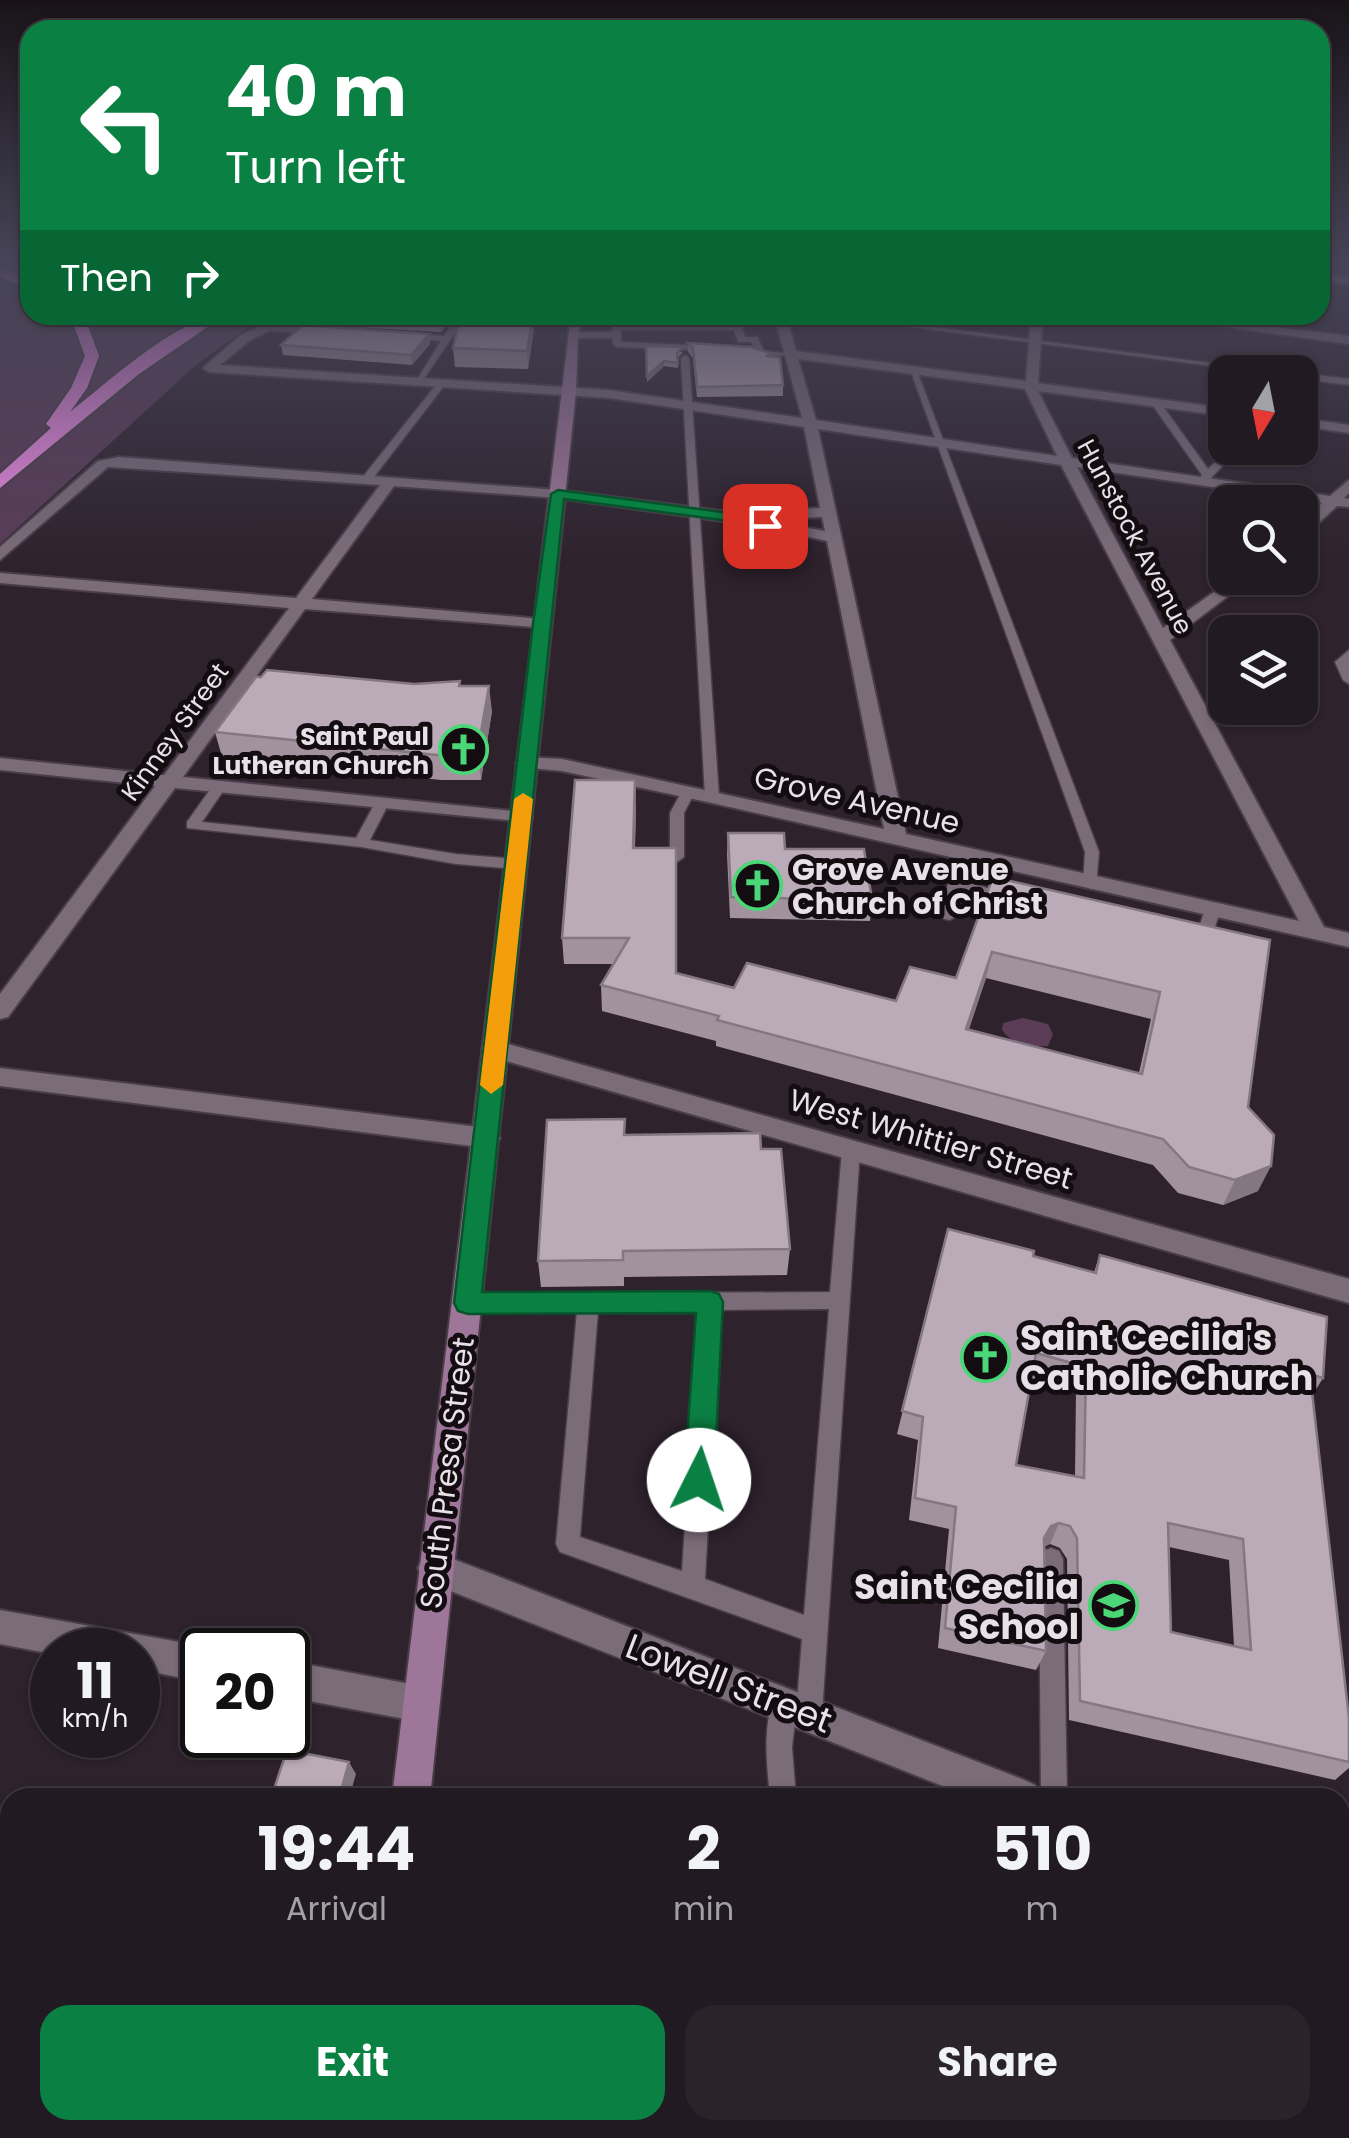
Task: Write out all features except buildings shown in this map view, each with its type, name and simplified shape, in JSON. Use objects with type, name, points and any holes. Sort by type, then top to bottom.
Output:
[{"type":"highway","points":[[38,447],[79,388],[89,363]]},
{"type":"highway","points":[[0,482],[38,447],[148,363]]},
{"type":"main road","name":"South Presa Street","points":[[412,1788],[571,363]]},
{"type":"street","points":[[216,363],[209,368],[570,390],[1204,478],[1342,502]]},
{"type":"street","points":[[793,363],[810,424],[897,840]]},
{"type":"street","points":[[854,363],[1208,410]]},
{"type":"street","points":[[1029,386],[1031,363]]},
{"type":"street","name":"Hunstock Avenue","points":[[1029,386],[1316,933]]},
{"type":"street","points":[[1318,425],[1349,429]]},
{"type":"street","points":[[0,555],[103,464],[116,461],[558,494],[729,517],[831,537]]},
{"type":"street","name":"Kinney Street","points":[[0,1012],[390,482]]},
{"type":"street","points":[[1318,521],[1342,502],[1349,484]]},
{"type":"street","points":[[729,517],[826,512]]},
{"type":"street","points":[[0,578],[540,624]]},
{"type":"street","points":[[1159,639],[1220,595]]},
{"type":"street","name":"Grove Avenue","points":[[526,762],[562,765],[712,797],[1349,940]]},
{"type":"street","points":[[0,764],[522,818]]},
{"type":"street","name":"West Whittier Street","points":[[494,1049],[1349,1291]]},
{"type":"street","points":[[0,1077],[487,1138]]},
{"type":"street","name":"Lowell Street","points":[[436,1568],[997,1788]]},
{"type":"street","points":[[0,1628],[30,1633]]},
{"type":"street","points":[[310,1683],[421,1704]]},
{"type":"lane","points":[[418,380],[429,363]]},
{"type":"lane","points":[[685,363],[712,797]]},
{"type":"lane","points":[[913,371],[1092,852],[1090,884]]},
{"type":"lane","points":[[1318,378],[1349,382]]},
{"type":"lane","points":[[366,480],[443,382]]},
{"type":"lane","points":[[1156,403],[1204,478],[1217,465]]},
{"type":"lane","points":[[1349,654],[1340,662],[1349,680]]},
{"type":"lane","points":[[219,787],[192,825],[515,864]]},
{"type":"lane","points":[[677,857],[677,813],[688,792]]},
{"type":"lane","points":[[361,843],[382,803]]},
{"type":"lane","points":[[950,915],[967,856]]},
{"type":"lane","points":[[956,886],[1028,902]]},
{"type":"lane","points":[[1172,937],[1192,939],[1205,934],[1213,910]]},
{"type":"lane","points":[[782,1788],[779,1747],[796,1709],[815,1631],[850,1150]]},
{"type":"lane","points":[[468,1303],[839,1300]]},
{"type":"lane","points":[[588,1302],[568,1544],[815,1631]]},
{"type":"lane","points":[[692,1586],[710,1302]]},
{"type":"lane","points":[[1051,1559],[1054,1788]]},
{"type":"shaded area","points":[[0,363],[199,363],[196,365],[0,544]]},
{"type":"shaded area","points":[[1023,1018],[1048,1024],[1053,1034],[1048,1046],[1022,1044],[1002,1030],[1003,1023]]},
{"type":"slow traffic","points":[[491,1085],[523,799]]},
{"type":"place","name":"Saint Paul Lutheran Church","points":[[464,750]]},
{"type":"place","name":"Grove Avenue Church of Christ","points":[[757,886]]},
{"type":"place","name":"Saint Cecilia's Catholic Church","points":[[985,1357]]},
{"type":"place","name":"Saint Cecilia School","points":[[1114,1606]]},
{"type":"route","points":[[699,1480],[710,1302],[468,1303],[540,624],[558,494],[729,517],[765,526]]}]
